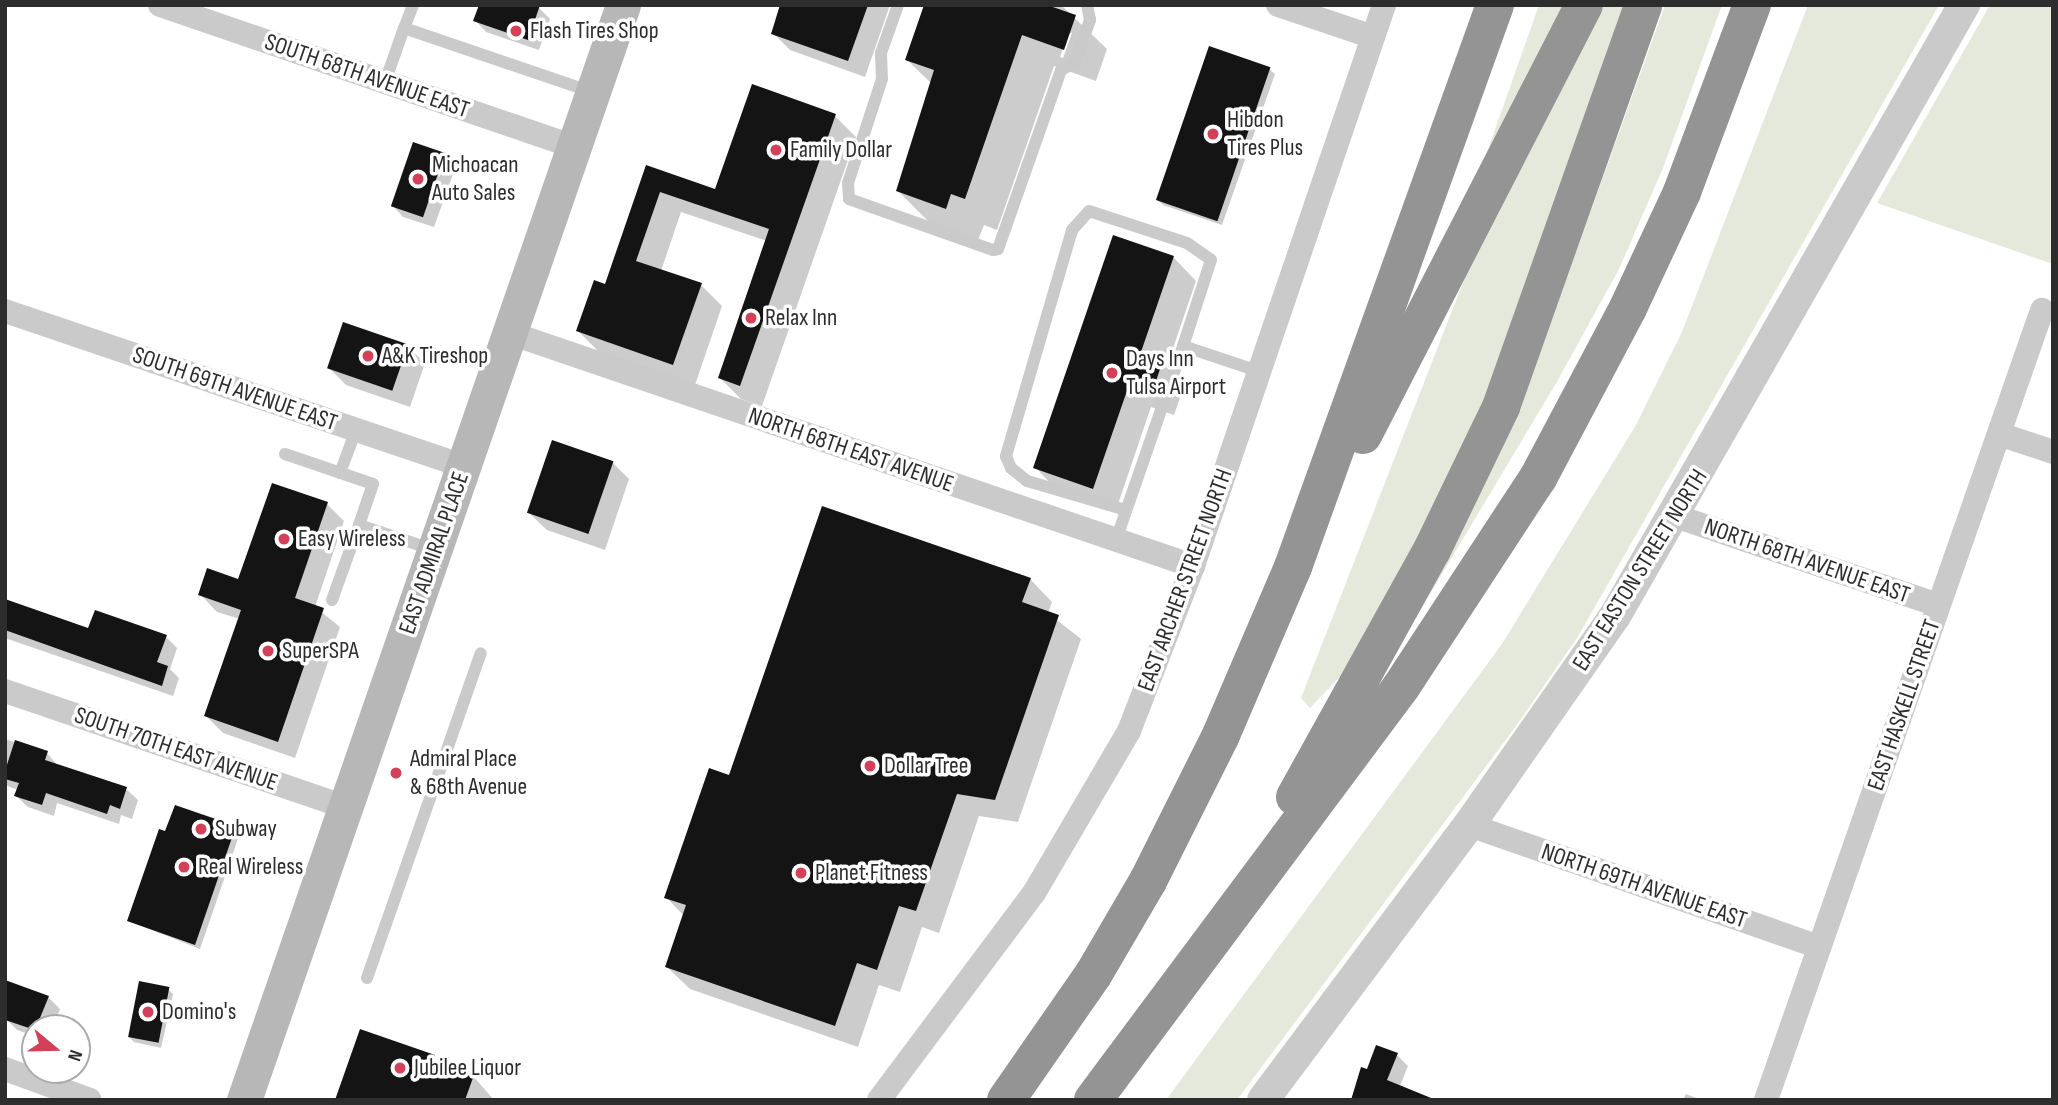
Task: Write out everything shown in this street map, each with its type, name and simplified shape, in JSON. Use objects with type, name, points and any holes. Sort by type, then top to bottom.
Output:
[{"type":"highway","points":[[1006,1100],[1093,975],[1147,881],[1221,735],[1293,567],[1495,5]]},
{"type":"highway","points":[[1293,567],[1473,229],[1584,5]]},
{"type":"highway","points":[[1231,916],[1432,550],[1501,407],[1643,5]]},
{"type":"highway","points":[[1093,1100],[1401,687],[1538,478],[1628,308],[1682,192],[1752,5]]},
{"type":"main road","name":"EAST ADMIRAL PLACE","points":[[244,1100],[593,92],[618,8]]},
{"type":"street","name":"SOUTH 68TH AVENUE EAST","points":[[160,5],[574,147]]},
{"type":"street","points":[[1278,5],[1373,37]]},
{"type":"street","name":"EAST ARCHER STREET NORTH","points":[[879,1100],[998,944],[1072,834],[1129,731],[1193,566],[1384,5]]},
{"type":"street","name":"EAST EASTON STREET NORTH","points":[[1263,1100],[1469,825],[1586,660],[1675,516],[1964,5]]},
{"type":"street","name":"EAST HASKELL STREET","points":[[1766,1100],[2042,310]]},
{"type":"street","name":"SOUTH 69TH AVENUE EAST","points":[[5,311],[464,466]]},
{"type":"street","name":"NORTH 68TH EAST AVENUE","points":[[510,333],[1193,566]]},
{"type":"street","points":[[1999,434],[2053,452]]},
{"type":"street","name":"NORTH 68TH AVENUE EAST","points":[[1675,516],[1938,605]]},
{"type":"street","name":"SOUTH 70TH EAST AVENUE","points":[[5,691],[346,807]]},
{"type":"street","name":"NORTH 69TH AVENUE EAST","points":[[1469,825],[1819,947]]},
{"type":"street","points":[[5,1069],[90,1100]]},
{"type":"lane","points":[[385,82],[413,5]]},
{"type":"lane","points":[[898,5],[881,54],[882,79],[848,183],[849,199],[993,250],[998,249],[1061,70],[1075,63],[1090,20],[1087,5]]},
{"type":"lane","points":[[404,28],[593,92]]},
{"type":"lane","points":[[1116,540],[1211,260],[1187,243],[1089,211],[1072,230],[1006,456],[1011,468],[1027,481],[1126,510]]},
{"type":"lane","points":[[1182,346],[1258,370]]},
{"type":"lane","points":[[341,473],[356,430]]},
{"type":"lane","points":[[285,454],[373,484],[332,600]]},
{"type":"lane","points":[[359,524],[435,550]]},
{"type":"lane","points":[[367,978],[481,653]]},
{"type":"shaded area","points":[[1539,5],[1570,5],[1480,172]]},
{"type":"shaded area","points":[[1603,5],[1633,5],[1490,400],[1350,666],[1310,708],[1301,698],[1480,239]]},
{"type":"shaded area","points":[[1665,5],[1722,5],[1663,168],[1619,269],[1558,380],[1415,619],[1542,347]]},
{"type":"shaded area","points":[[1808,5],[1939,5],[1577,638],[1519,722],[1237,1100],[1166,1100],[1502,644],[1636,425],[1682,332]]},
{"type":"shaded area","points":[[1990,5],[2053,5],[2053,264],[1877,203]]},
{"type":"building","name":"Flash Tires Shop","points":[[479,5],[540,5],[528,40],[473,21]]},
{"type":"building","points":[[780,5],[868,5],[848,61],[771,34]]},
{"type":"building","points":[[924,5],[1047,5],[1076,15],[1064,50],[1022,35],[965,199],[951,194],[946,209],[896,191],[934,70],[905,60]]},
{"type":"building","name":"Hibdon Tires Plus","points":[[1209,46],[1270,67],[1217,221],[1156,200]]},
{"type":"building","points":[[752,84],[836,114],[740,386],[718,378],[769,229],[660,192],[636,261],[702,283],[673,365],[576,331],[594,280],[605,284],[646,165],[715,189]]},
{"type":"building","name":"Michoacan Auto Sales","points":[[413,142],[445,153],[423,217],[391,206]]},
{"type":"building","name":"Days Inn Tulsa Airport","points":[[1113,235],[1174,256],[1141,352],[1163,360],[1152,393],[1129,385],[1093,489],[1033,468]]},
{"type":"building","name":"A&K Tireshop","points":[[343,322],[408,344],[392,391],[327,368]]},
{"type":"building","points":[[552,440],[613,461],[588,534],[527,513]]},
{"type":"building","points":[[272,483],[328,502],[295,598],[324,608],[278,742],[204,716],[241,610],[198,595],[207,568],[238,579]]},
{"type":"building","points":[[822,506],[1031,578],[1022,602],[1059,615],[995,800],[957,794],[916,911],[899,906],[877,970],[857,963],[835,1026],[665,967],[686,905],[664,898],[709,768],[729,775]]},
{"type":"building","points":[[5,599],[88,628],[95,610],[167,635],[157,662],[168,666],[162,686],[5,630]]},
{"type":"building","points":[[15,740],[48,751],[45,760],[127,787],[120,809],[110,805],[107,814],[46,793],[42,805],[14,796],[19,783],[5,779],[5,771]]},
{"type":"building","points":[[175,805],[236,826],[195,945],[127,921],[159,829],[165,831]]},
{"type":"building","points":[[5,980],[49,996],[42,1014],[21,1014],[21,1025],[5,1020]]},
{"type":"building","name":"Domino's","points":[[139,981],[169,987],[159,1043],[128,1037]]},
{"type":"building","name":"Jubilee Liquor","points":[[360,1029],[435,1055],[433,1060],[474,1075],[465,1100],[335,1100]]},
{"type":"building","points":[[1376,1045],[1398,1053],[1387,1080],[1436,1100],[1351,1100],[1361,1067],[1367,1069]]},
{"type":"place","name":"Flash Tires Shop","points":[[516,31]]},
{"type":"place","name":"Hibdon Tires Plus","points":[[1213,134]]},
{"type":"place","name":"Family Dollar","points":[[776,150]]},
{"type":"place","name":"Michoacan Auto Sales","points":[[418,179]]},
{"type":"place","name":"Relax Inn","points":[[751,318]]},
{"type":"place","name":"A&K Tireshop","points":[[368,356]]},
{"type":"place","name":"Days Inn Tulsa Airport","points":[[1112,373]]},
{"type":"place","name":"Easy Wireless","points":[[284,539]]},
{"type":"place","name":"SuperSPA","points":[[268,651]]},
{"type":"place","name":"Dollar Tree","points":[[870,766]]},
{"type":"place","name":"Admiral Place & 68th Avenue","points":[[396,773]]},
{"type":"place","name":"Subway","points":[[201,829]]},
{"type":"place","name":"Real Wireless","points":[[184,867]]},
{"type":"place","name":"Planet Fitness","points":[[801,873]]},
{"type":"place","name":"Domino's","points":[[148,1012]]},
{"type":"place","name":"Jubilee Liquor","points":[[400,1068]]}]
